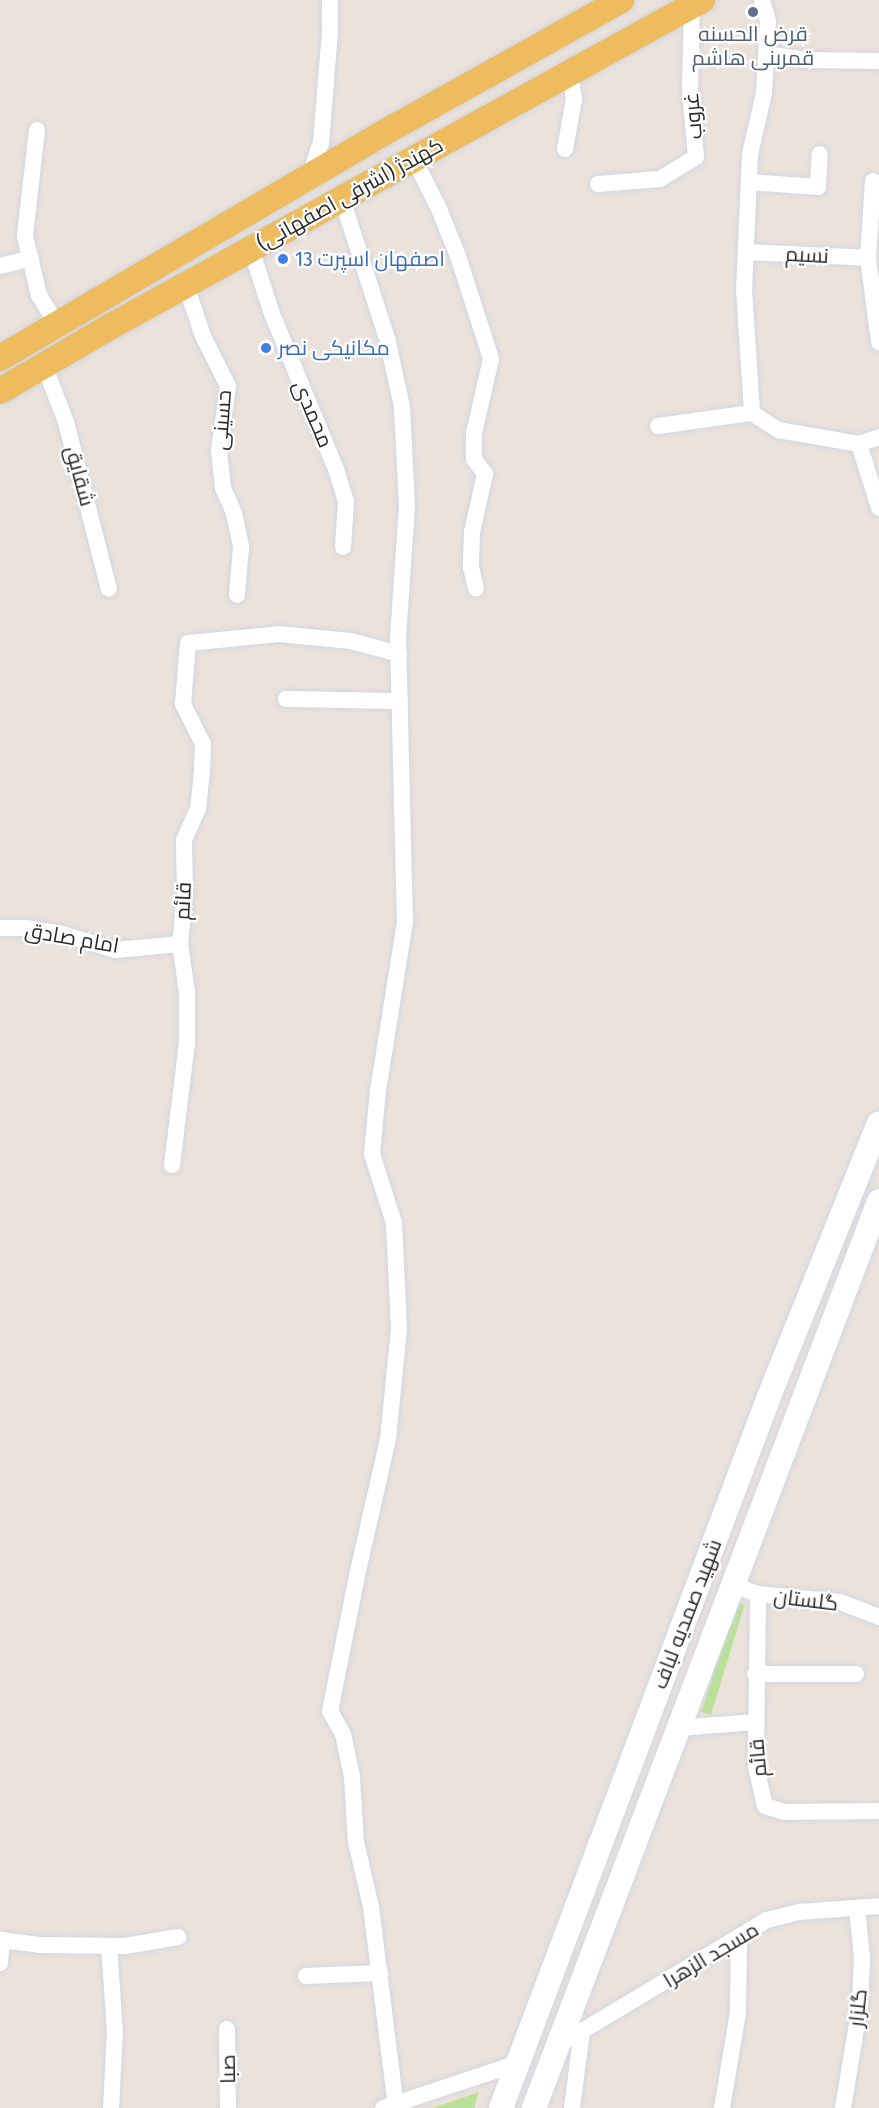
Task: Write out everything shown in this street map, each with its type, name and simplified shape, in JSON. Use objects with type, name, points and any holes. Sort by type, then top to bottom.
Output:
[{"type":"main road","name":"کهندژ (اشرفی اصفهانی)","points":[[0,358],[309,177],[621,0]]},
{"type":"main road","name":"کهندژ (اشرفی اصفهانی)","points":[[0,391],[186,285],[697,3]]},
{"type":"main road","name":"شهید صمدیه لباف","points":[[501,2108],[768,1399],[879,1123]]},
{"type":"main road","name":"شهید صمدیه لباف","points":[[534,2108],[879,1201]]},
{"type":"street","points":[[309,177],[321,143],[330,0]]},
{"type":"street","points":[[752,413],[744,290],[750,154],[764,93],[768,21],[762,0]]},
{"type":"street","name":"غروب","points":[[598,184],[660,178],[696,157],[690,91],[697,3]]},
{"type":"street","points":[[766,54],[808,60],[879,61]]},
{"type":"street","points":[[566,149],[574,99],[570,73]]},
{"type":"street","points":[[36,130],[25,236],[39,294],[57,325]]},
{"type":"street","points":[[749,182],[818,187],[820,154]]},
{"type":"street","points":[[414,159],[439,209],[458,256],[491,359],[474,433],[474,459],[485,474],[472,532],[471,567],[476,588]]},
{"type":"street","points":[[873,181],[868,258],[879,342]]},
{"type":"street","points":[[342,199],[387,338],[402,406],[407,506],[399,654],[405,922],[378,1090],[372,1154],[394,1223],[399,1329],[388,1439],[330,1711],[343,1734],[352,1777],[357,1842],[371,1907],[380,1973],[391,2107],[518,2063]]},
{"type":"street","name":"محمدی","points":[[251,249],[272,314],[336,469],[346,501],[343,547]]},
{"type":"street","name":"نسیم","points":[[746,252],[868,258]]},
{"type":"street","points":[[0,266],[31,258]]},
{"type":"street","name":"حسینی","points":[[186,285],[203,336],[228,386],[219,450],[223,488],[234,513],[241,547],[237,595]]},
{"type":"street","name":"شقایق","points":[[44,365],[66,422],[109,588]]},
{"type":"street","points":[[658,426],[752,413],[778,430],[859,444],[879,437]]},
{"type":"street","points":[[859,444],[879,508]]},
{"type":"street","name":"قائم","points":[[172,1164],[187,1042],[187,992],[180,944],[185,894],[184,840],[198,809],[203,744],[183,704],[188,643],[279,634],[351,641],[399,654]]},
{"type":"street","points":[[286,699],[400,701]]},
{"type":"street","name":"امام صادق","points":[[0,928],[26,928],[62,934],[115,950],[180,944]]},
{"type":"street","name":"گلستان","points":[[733,1585],[758,1594],[840,1602],[879,1617]]},
{"type":"street","name":"قائم","points":[[758,1594],[755,1674],[756,1767],[765,1806],[785,1812],[879,1811]]},
{"type":"street","points":[[755,1674],[856,1674]]},
{"type":"street","points":[[678,1728],[756,1722]]},
{"type":"street","name":"مسجد الزهرا","points":[[558,2046],[767,1920],[800,1912],[879,1906]]},
{"type":"street","name":"گلزار","points":[[843,2108],[860,2005],[862,1958],[857,1908]]},
{"type":"street","points":[[0,1963],[1,1940],[38,1945],[124,1946],[178,1937]]},
{"type":"street","points":[[722,2108],[738,2012],[739,1938]]},
{"type":"street","points":[[109,1946],[115,2032],[111,2108]]},
{"type":"street","points":[[306,1976],[380,1973]]},
{"type":"street","name":"صبا","points":[[227,2029],[228,2108]]},
{"type":"street","points":[[572,2108],[582,2031]]},
{"type":"green space","points":[[735,1602],[745,1605],[711,1715],[701,1712]]},
{"type":"green space","points":[[479,2092],[474,2108],[433,2108]]},
{"type":"place","name":"قرض الحسنه قمربنی هاشم","points":[[753,12]]},
{"type":"place","name":"اصفهان اسپرت 13","points":[[283,259]]},
{"type":"place","name":"مکانیکی نصر","points":[[266,348]]}]
